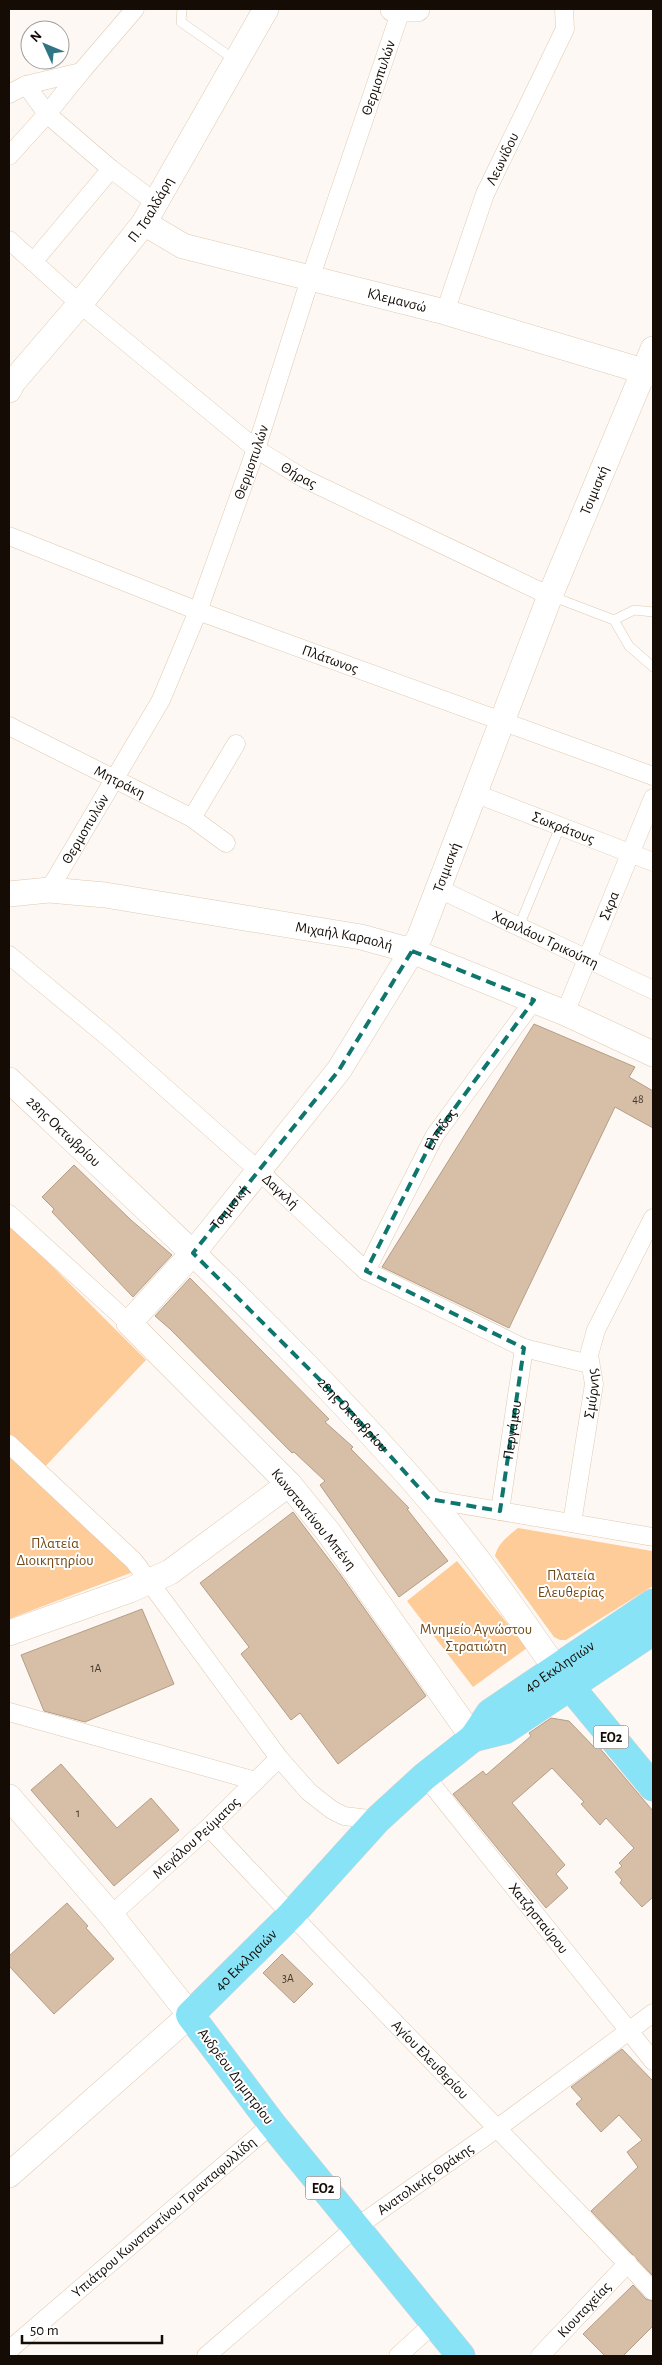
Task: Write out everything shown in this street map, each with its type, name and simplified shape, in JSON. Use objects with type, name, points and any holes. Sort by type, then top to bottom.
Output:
[{"type":"main road","name":"40 Εκκλησιών","points":[[562,1677],[653,1603]]},
{"type":"main road","name":"40 Εκκλησιών","points":[[190,2015],[291,1916],[377,1820],[425,1776],[474,1738],[490,1713],[653,1631]]},
{"type":"main road","name":"28ης Οκτωβρίου","points":[[562,1677],[653,1787]]},
{"type":"main road","name":"Ανδρέου Δημητρίου","points":[[190,2015],[272,2124],[461,2356]]},
{"type":"street","points":[[9,156],[47,114],[135,9]]},
{"type":"street","name":"Π. Τσαλδάρη","points":[[9,390],[80,304],[150,213],[266,9]]},
{"type":"street","name":"Θερμοπυλών","points":[[49,890],[161,700],[198,611],[256,449],[311,276],[403,9]]},
{"type":"street","name":"Λεωνίδου","points":[[444,312],[485,194],[565,29],[564,9]]},
{"type":"street","points":[[9,94],[26,85],[81,72]]},
{"type":"street","points":[[26,85],[47,114],[111,169],[150,213]]},
{"type":"street","points":[[33,262],[111,169]]},
{"type":"street","name":"Κλεμανσώ","points":[[150,213],[183,246],[311,276],[650,364]]},
{"type":"street","name":"Θήρας","points":[[9,240],[80,304],[256,449],[303,478],[550,596]]},
{"type":"street","name":"Τσιμισκή","points":[[129,1323],[193,1253],[339,1070],[412,951],[550,596],[650,364]]},
{"type":"street","name":"Πλάτωνος","points":[[9,536],[198,611],[502,723],[653,776]]},
{"type":"street","name":"Μητράκη","points":[[9,726],[113,780],[192,818],[226,843]]},
{"type":"street","points":[[192,818],[236,744]]},
{"type":"street","name":"Σωκράτους","points":[[474,793],[653,862]]},
{"type":"street","name":"Σκρα","points":[[565,1013],[653,798]]},
{"type":"street","name":"Χαριλάου Τρικούπη","points":[[437,888],[653,990]]},
{"type":"street","name":"Μιχαήλ Καραολή","points":[[11,899],[49,890],[105,895],[361,938],[412,951],[565,1013],[653,1054]]},
{"type":"street","name":"Δαγκλή","points":[[9,955],[108,1038],[259,1171],[366,1271],[524,1348],[589,1364]]},
{"type":"street","name":"Ελπίδος","points":[[366,1271],[435,1135],[534,1000]]},
{"type":"street","name":"28ης Οκτωβρίου","points":[[9,1080],[193,1253],[340,1400],[429,1499],[492,1576],[562,1677]]},
{"type":"street","points":[[9,1214],[129,1323]]},
{"type":"street","name":"Σμύρνης","points":[[572,1523],[594,1384],[589,1364],[589,1355],[596,1330],[651,1228]]},
{"type":"street","name":"Κωνσταντίνου Μπένη","points":[[129,1323],[284,1478],[329,1533],[474,1738]]},
{"type":"street","name":"Περγάμου","points":[[500,1511],[524,1348]]},
{"type":"street","points":[[9,1444],[146,1575],[279,1758],[310,1792],[332,1810],[344,1816],[377,1820]]},
{"type":"street","points":[[9,1633],[146,1575],[171,1552],[284,1478]]},
{"type":"street","points":[[429,1499],[653,1537]]},
{"type":"street","points":[[9,1615],[146,1575]]},
{"type":"street","points":[[9,1712],[256,1781]]},
{"type":"street","name":"Μεγάλου Ρεύματος","points":[[112,1915],[209,1827],[279,1758]]},
{"type":"street","name":"Χατζησταύρου","points":[[425,1776],[653,2062]]},
{"type":"street","name":"Ανδρέου Δημητρίου","points":[[11,1801],[112,1915],[190,2015]]},
{"type":"street","name":"Αγίου Ελευθερίου","points":[[209,1827],[291,1916],[499,2127],[653,2290]]},
{"type":"street","name":"Ανατολικής Θράκης","points":[[206,2356],[355,2228],[499,2127],[653,2013]]},
{"type":"street","name":"40 Εκκλησιών","points":[[9,2175],[190,2015]]},
{"type":"street","name":"Υπιάτρου Κωνσταντίνου Τριανταφυλλίδη","points":[[9,2350],[272,2124]]},
{"type":"street","name":"Κιουταχείας","points":[[540,2356],[628,2264]]},
{"type":"street","points":[[398,2356],[433,2324]]},
{"type":"lane","points":[[182,9],[181,22],[236,61]]},
{"type":"lane","points":[[550,596],[614,620],[628,646],[653,667]]},
{"type":"lane","points":[[614,620],[634,610],[653,612]]},
{"type":"lane","points":[[519,926],[560,827]]},
{"type":"highlighted area","points":[[412,951],[534,1000],[435,1135],[366,1271],[524,1348],[500,1511],[429,1499],[340,1400],[193,1253],[339,1070]]},
{"type":"green space","name":"Πλατεία Διοικητηρίου","points":[[9,1223],[146,1360],[39,1473],[141,1569],[9,1619]]},
{"type":"green space","name":"Πλατεία Ελευθερίας","points":[[518,1528],[652,1551],[653,1586],[566,1640],[560,1640],[554,1637],[495,1556],[501,1544]]},
{"type":"green space","name":"Μνημείο Αγνώστου Στρατιώτη","points":[[457,1561],[527,1648],[473,1687],[407,1601]]},
{"type":"building","points":[[534,1024],[635,1067],[629,1077],[653,1091],[653,1128],[615,1107],[509,1328],[382,1267]]},
{"type":"building","points":[[74,1165],[131,1220],[172,1255],[133,1297],[52,1212],[54,1209],[42,1197]]},
{"type":"building","points":[[190,1278],[329,1419],[325,1422],[353,1447],[351,1449],[409,1508],[407,1509],[448,1561],[399,1597],[320,1485],[325,1481],[294,1452],[292,1453],[155,1316]]},
{"type":"building","points":[[293,1512],[340,1574],[426,1696],[338,1764],[300,1713],[291,1720],[241,1654],[249,1647],[200,1583]]},
{"type":"building","points":[[142,1609],[174,1684],[85,1722],[44,1711],[21,1655]]},
{"type":"building","points":[[551,1718],[569,1721],[595,1748],[598,1746],[653,1811],[653,1897],[642,1907],[620,1883],[622,1880],[615,1872],[622,1866],[619,1863],[634,1848],[606,1818],[600,1825],[581,1804],[584,1802],[552,1768],[512,1803],[565,1865],[556,1874],[568,1888],[546,1908],[453,1794],[483,1771],[486,1775],[531,1736],[529,1733]]},
{"type":"building","points":[[61,1764],[117,1828],[151,1798],[179,1830],[114,1886],[31,1790]]},
{"type":"building","points":[[67,1903],[88,1926],[86,1928],[114,1959],[54,2014],[9,1966],[9,1956]]},
{"type":"building","points":[[282,1954],[313,1984],[294,2003],[263,1973]]},
{"type":"building","points":[[622,2049],[653,2081],[653,2276],[591,2211],[638,2167],[627,2152],[642,2140],[619,2115],[601,2132],[576,2104],[582,2099],[571,2087]]},
{"type":"building","points":[[633,2285],[646,2299],[653,2301],[653,2326],[623,2356],[605,2356],[583,2334]]}]
